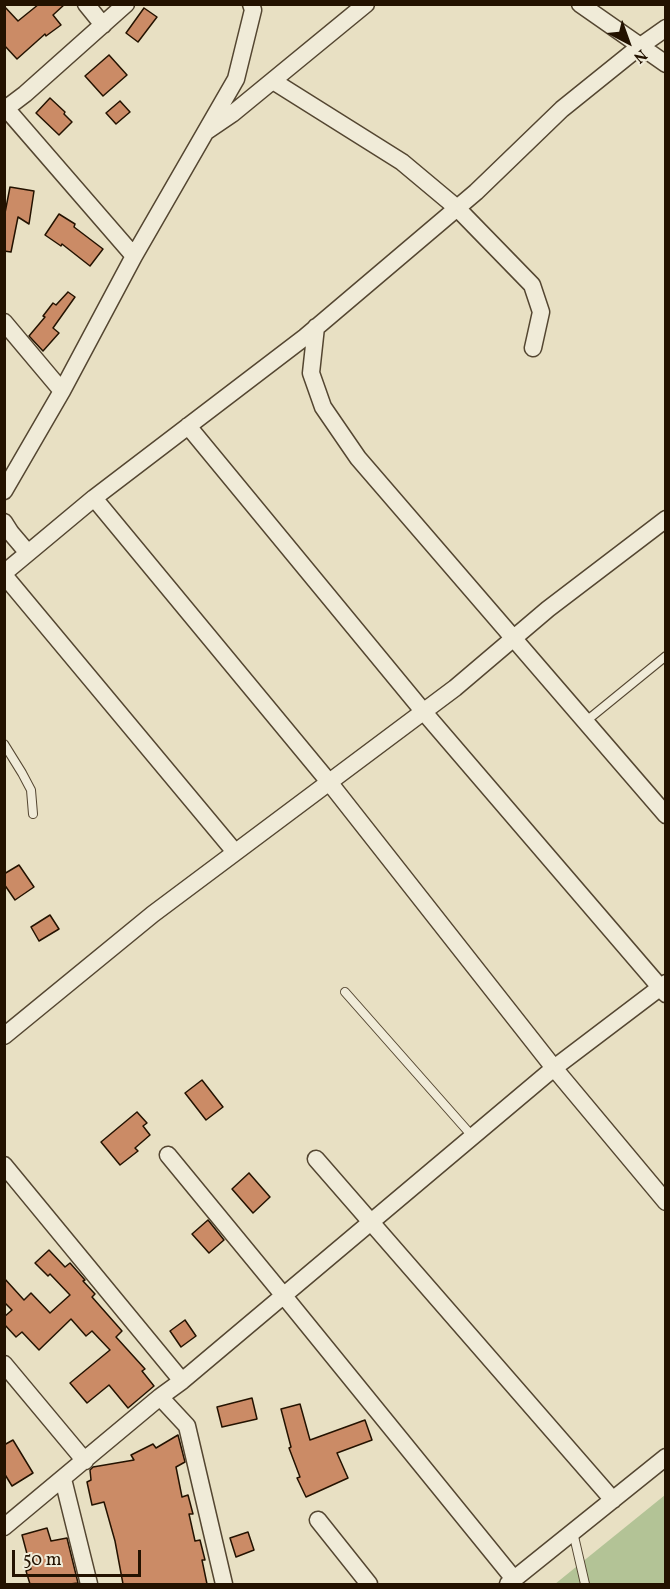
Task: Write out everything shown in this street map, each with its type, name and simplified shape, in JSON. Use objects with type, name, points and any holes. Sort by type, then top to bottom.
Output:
[{"type":"street","points":[[86,4],[103,25]]},
{"type":"street","points":[[126,4],[5,108],[134,256]]},
{"type":"street","points":[[4,491],[62,391],[134,256],[236,79],[253,10],[251,4]]},
{"type":"street","points":[[205,132],[232,114],[366,4]]},
{"type":"street","points":[[580,4],[666,64]]},
{"type":"street","points":[[235,852],[4,574],[94,498],[316,327],[476,192],[562,109],[666,28]]},
{"type":"street","points":[[273,81],[402,162],[457,208],[532,285],[541,312],[533,348]]},
{"type":"street","points":[[4,321],[62,391]]},
{"type":"street","points":[[316,327],[311,373],[323,407],[358,458],[666,815]]},
{"type":"street","points":[[4,1527],[284,1296],[554,1068],[664,988],[423,711],[188,426]]},
{"type":"street","points":[[94,498],[329,782],[554,1068],[666,1202]]},
{"type":"street","points":[[4,1036],[153,914],[455,688],[548,609],[666,519]]},
{"type":"street","points":[[4,522],[28,553]]},
{"type":"street","points":[[168,1155],[284,1296],[511,1582],[666,1457]]},
{"type":"street","points":[[316,1159],[613,1500]]},
{"type":"street","points":[[4,1165],[182,1381]]},
{"type":"street","points":[[4,1364],[85,1461]]},
{"type":"street","points":[[160,1397],[187,1426],[224,1584]]},
{"type":"street","points":[[63,1479],[89,1584]]},
{"type":"street","points":[[318,1520],[369,1584]]},
{"type":"lane","points":[[585,722],[666,656]]},
{"type":"lane","points":[[4,744],[31,790],[33,813]]},
{"type":"lane","points":[[345,992],[473,1137]]},
{"type":"lane","points":[[573,1532],[585,1584]]},
{"type":"green space","points":[[665,1495],[665,1584],[555,1584]]},
{"type":"building","points":[[39,4],[65,4],[53,15],[61,25],[46,36],[45,34],[17,59],[4,45],[4,6],[18,21]]},
{"type":"building","points":[[144,8],[157,17],[138,42],[126,33]]},
{"type":"building","points":[[109,55],[127,75],[103,96],[85,76]]},
{"type":"building","points":[[50,98],[72,122],[59,135],[36,113]]},
{"type":"building","points":[[120,101],[130,112],[116,124],[106,113]]},
{"type":"building","points":[[10,187],[34,191],[29,224],[18,217],[11,252],[4,251],[4,218]]},
{"type":"building","points":[[59,214],[75,224],[74,227],[103,249],[90,266],[62,244],[61,246],[45,235]]},
{"type":"building","points":[[68,292],[75,297],[53,328],[59,333],[43,351],[29,336],[53,303],[56,305]]},
{"type":"building","points":[[19,865],[34,887],[15,900],[4,884],[4,874]]},
{"type":"building","points":[[50,915],[59,929],[39,941],[31,927]]},
{"type":"building","points":[[202,1080],[223,1107],[206,1120],[185,1093]]},
{"type":"building","points":[[137,1112],[147,1123],[143,1126],[150,1135],[135,1148],[138,1151],[120,1165],[101,1142]]},
{"type":"building","points":[[249,1173],[270,1197],[253,1213],[232,1189]]},
{"type":"building","points":[[208,1220],[224,1240],[209,1253],[192,1234]]},
{"type":"building","points":[[49,1250],[65,1267],[70,1263],[85,1280],[83,1281],[95,1294],[92,1297],[122,1331],[116,1337],[145,1369],[142,1371],[154,1386],[128,1408],[109,1385],[87,1403],[70,1383],[110,1350],[92,1331],[86,1336],[71,1319],[39,1350],[22,1332],[16,1337],[4,1324],[4,1317],[12,1310],[4,1302],[4,1278],[24,1300],[31,1293],[50,1313],[70,1295],[50,1274],[48,1276],[35,1263]]},
{"type":"building","points":[[185,1320],[196,1336],[181,1347],[170,1331]]},
{"type":"building","points":[[252,1398],[257,1419],[222,1427],[217,1407]]},
{"type":"building","points":[[300,1404],[310,1440],[365,1420],[372,1440],[337,1453],[348,1478],[306,1497],[297,1478],[300,1477],[289,1448],[291,1447],[281,1409]]},
{"type":"building","points":[[178,1435],[185,1462],[176,1467],[182,1497],[188,1495],[193,1514],[189,1514],[195,1541],[200,1540],[207,1584],[123,1584],[115,1541],[104,1502],[92,1505],[87,1482],[91,1480],[90,1470],[93,1467],[134,1460],[131,1455],[153,1444],[156,1448]]},
{"type":"building","points":[[13,1440],[33,1473],[12,1486],[4,1473],[4,1445]]},
{"type":"building","points":[[47,1528],[51,1541],[67,1538],[78,1583],[30,1584],[26,1571],[31,1569],[22,1535]]},
{"type":"building","points":[[248,1532],[254,1550],[236,1557],[230,1538]]}]
